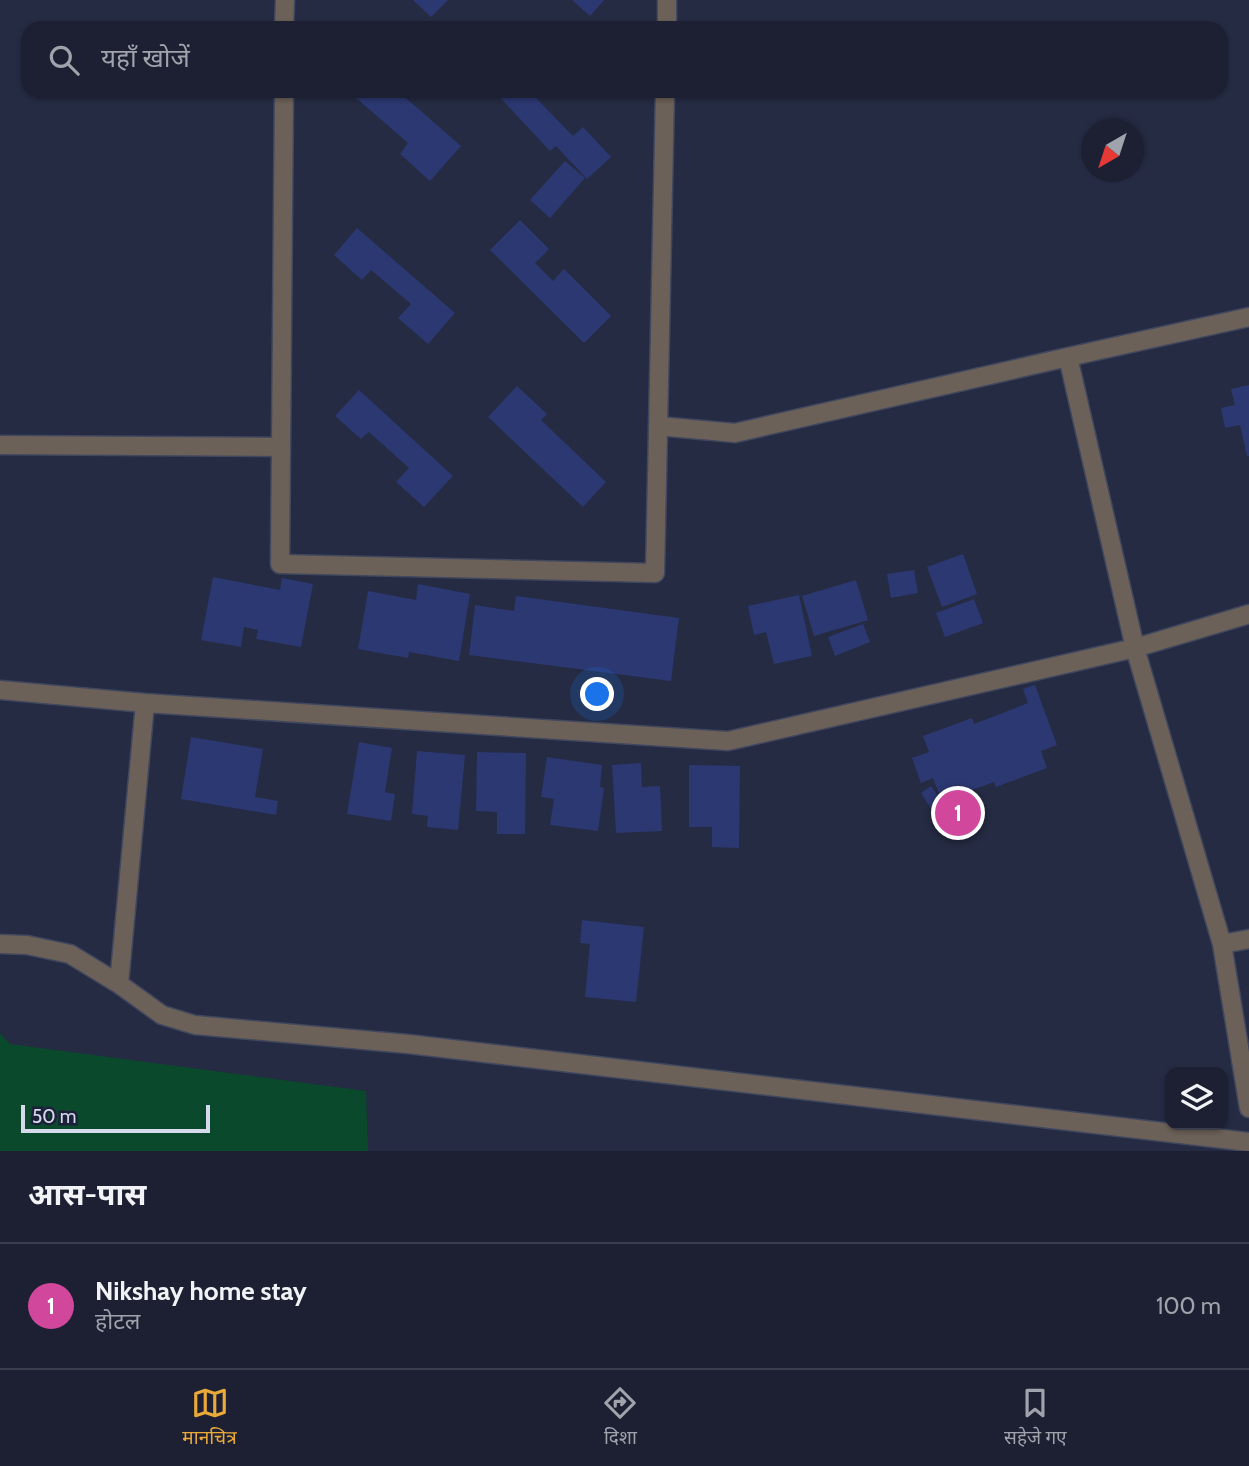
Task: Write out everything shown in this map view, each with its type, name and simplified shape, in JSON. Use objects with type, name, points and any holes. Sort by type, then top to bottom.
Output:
[{"type":"street","points":[[284,21],[285,0]]},
{"type":"street","points":[[667,0],[667,21]]},
{"type":"street","points":[[284,98],[280,564],[655,573],[665,98]]},
{"type":"street","points":[[658,426],[735,433],[1249,317]]},
{"type":"street","points":[[1068,357],[1135,648],[1222,944],[1249,1108]]},
{"type":"street","points":[[0,445],[281,447]]},
{"type":"street","points":[[0,690],[145,703],[728,741],[1135,648],[1249,614]]},
{"type":"street","points":[[119,984],[145,703]]},
{"type":"street","points":[[1222,944],[1249,939]]},
{"type":"street","points":[[0,944],[27,945],[70,954],[162,1015],[194,1024],[408,1044],[1249,1142]]},
{"type":"green space","points":[[0,1033],[10,1044],[366,1091],[368,1151],[0,1151]]},
{"type":"building","points":[[413,0],[448,0],[431,17]]},
{"type":"building","points":[[572,0],[604,0],[590,16]]},
{"type":"building","points":[[356,98],[406,98],[461,146],[430,181],[400,154],[408,143]]},
{"type":"building","points":[[501,98],[538,98],[573,136],[583,127],[611,157],[587,179],[556,146],[550,151]]},
{"type":"building","points":[[565,161],[585,178],[550,218],[530,200]]},
{"type":"building","points":[[520,220],[549,249],[535,263],[553,281],[564,269],[611,316],[584,343],[490,250]]},
{"type":"building","points":[[357,228],[455,313],[428,344],[398,318],[411,304],[371,270],[362,280],[334,255]]},
{"type":"building","points":[[1249,385],[1247,456],[1240,425],[1225,428],[1221,408],[1235,405],[1231,389]]},
{"type":"building","points":[[517,386],[547,414],[541,420],[606,482],[583,507],[488,417]]},
{"type":"building","points":[[359,390],[453,476],[424,507],[396,482],[409,468],[369,432],[361,439],[335,416]]},
{"type":"building","points":[[963,554],[977,594],[942,607],[927,567]]},
{"type":"building","points":[[914,570],[918,593],[891,598],[887,574]]},
{"type":"building","points":[[213,577],[280,590],[282,578],[313,584],[301,647],[256,639],[258,630],[244,627],[241,647],[201,640]]},
{"type":"building","points":[[856,580],[868,620],[814,636],[802,596]]},
{"type":"building","points":[[418,584],[470,594],[459,661],[409,652],[408,658],[358,649],[368,591],[416,600]]},
{"type":"building","points":[[799,595],[812,656],[774,664],[766,632],[754,635],[748,606]]},
{"type":"building","points":[[516,596],[679,618],[671,681],[469,655],[475,605],[514,611]]},
{"type":"building","points":[[974,599],[983,623],[945,637],[936,613]]},
{"type":"building","points":[[863,624],[870,642],[835,656],[828,637]]},
{"type":"building","points":[[1035,685],[1057,745],[1041,751],[1047,768],[996,787],[994,782],[942,801],[933,778],[921,783],[912,758],[929,752],[923,736],[972,718],[974,724],[1028,703],[1023,689]]},
{"type":"building","points":[[191,737],[263,749],[255,797],[278,801],[276,815],[181,799]]},
{"type":"building","points":[[359,742],[392,748],[385,792],[395,794],[391,821],[347,814]]},
{"type":"building","points":[[417,751],[465,755],[458,830],[427,827],[428,816],[412,814]]},
{"type":"building","points":[[477,752],[526,753],[525,834],[497,834],[497,812],[476,811]]},
{"type":"building","points":[[547,757],[602,765],[600,787],[604,788],[598,831],[550,825],[554,799],[541,797]]},
{"type":"building","points":[[641,763],[642,787],[660,786],[662,831],[616,833],[612,765]]},
{"type":"building","points":[[689,765],[740,766],[739,848],[712,847],[712,827],[689,827]]},
{"type":"building","points":[[931,786],[945,806],[934,813],[921,793]]},
{"type":"building","points":[[582,920],[644,927],[636,1002],[585,997],[590,944],[580,943]]},
{"type":"place","name":"Nikshay home stay","points":[[958,813]]}]
